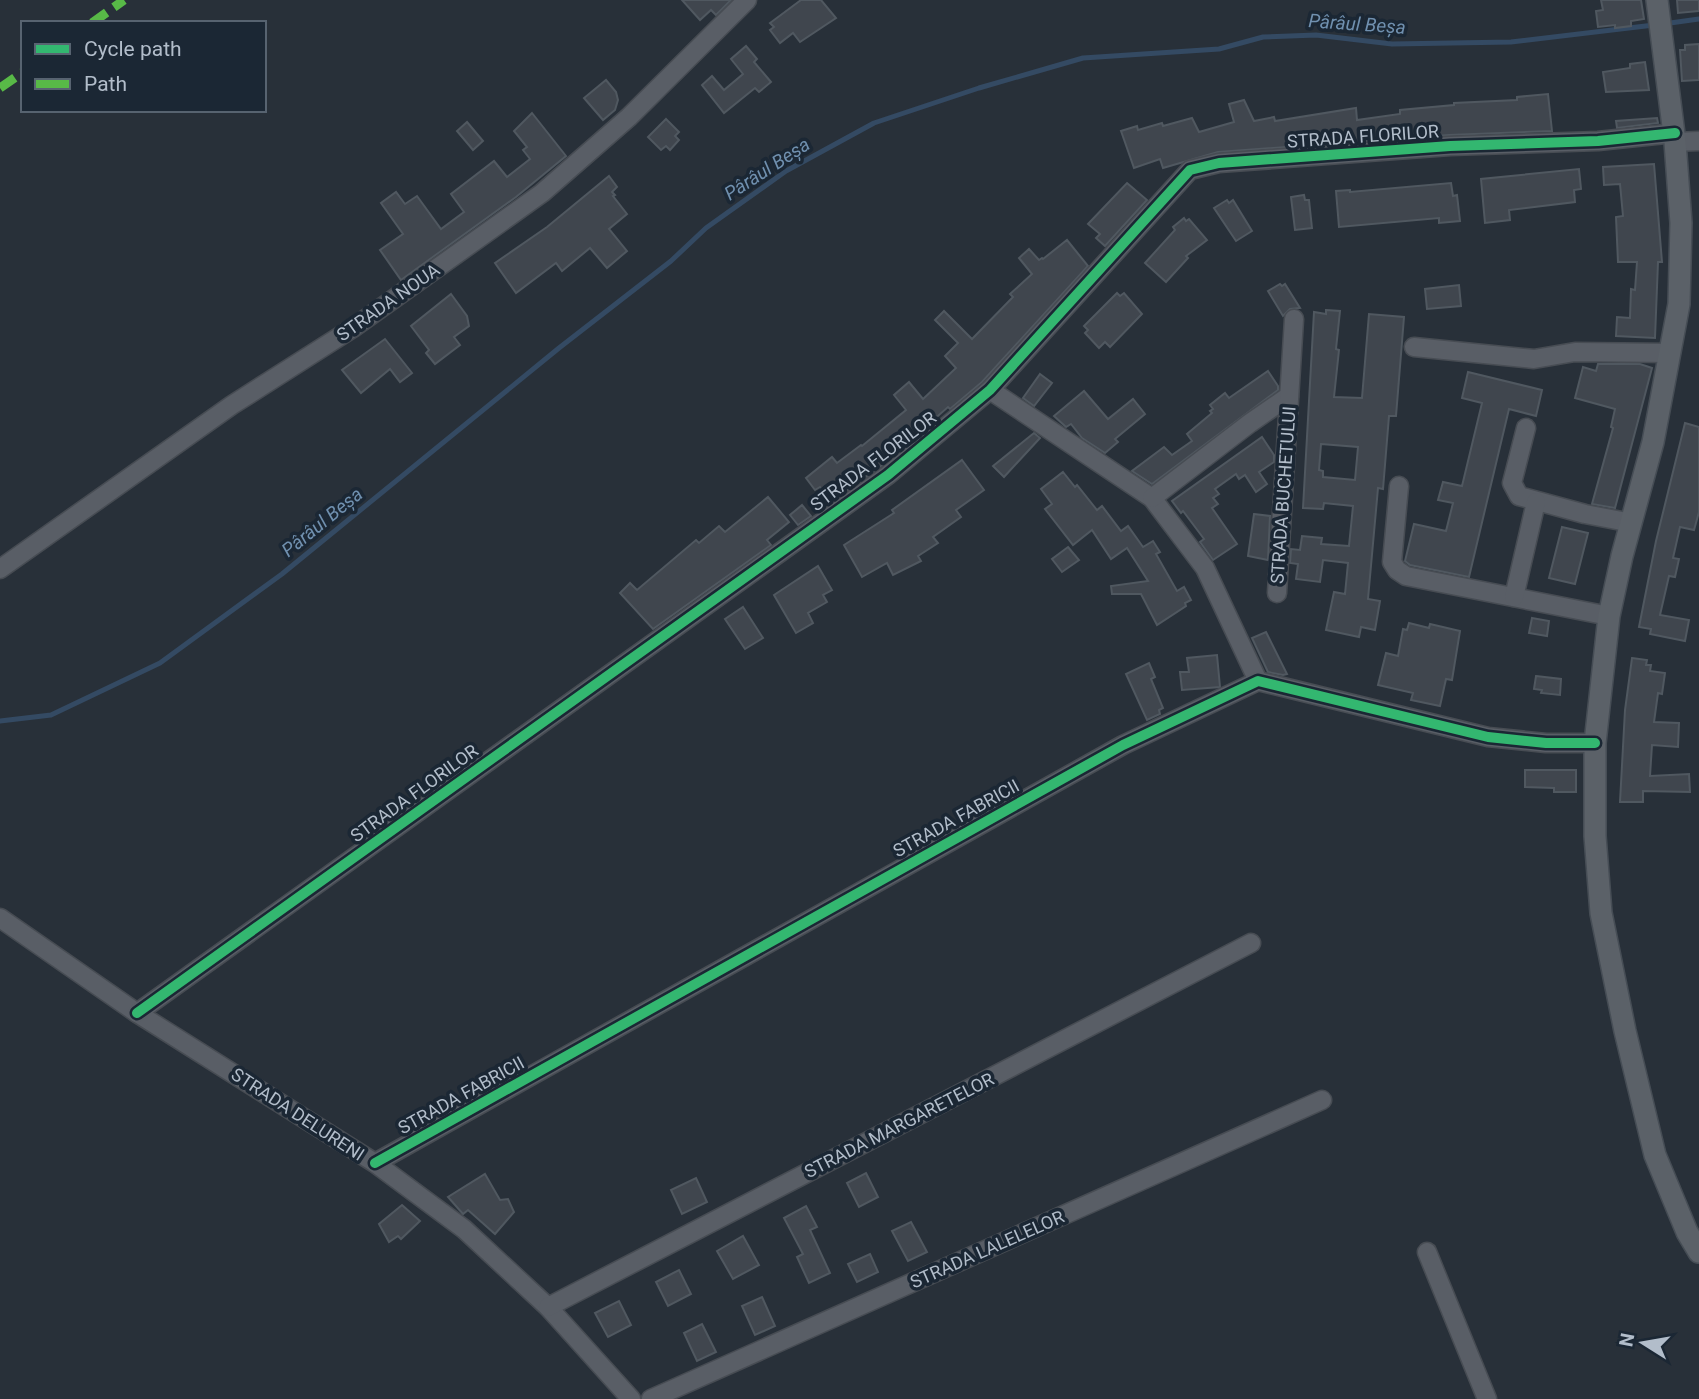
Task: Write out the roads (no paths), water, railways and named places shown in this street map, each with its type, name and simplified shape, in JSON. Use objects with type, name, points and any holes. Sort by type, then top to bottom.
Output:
[{"type":"main road","points":[[1657,3],[1675,138],[1681,223],[1679,304],[1653,442],[1622,556],[1609,616],[1595,743],[1595,836],[1601,913],[1625,1031],[1655,1155],[1686,1232],[1699,1252]]},
{"type":"street","name":"STRADA NOUA","points":[[0,569],[232,405],[353,328],[542,194],[629,117],[747,0]]},
{"type":"street","name":"STRADA FLORILOR","points":[[137,1013],[876,484],[936,437],[990,390],[1190,170],[1219,163],[1450,146],[1675,138],[1699,141]]},
{"type":"street","name":"STRADA BUCHETULUI","points":[[1277,593],[1294,319]]},
{"type":"street","points":[[1414,348],[1534,359],[1575,352],[1671,354]]},
{"type":"street","points":[[990,390],[1152,498],[1205,568],[1258,681],[1488,737],[1546,743],[1595,743]]},
{"type":"street","name":"STRADA BUCHETULUI","points":[[1152,498],[1289,396]]},
{"type":"street","points":[[1527,428],[1512,483],[1519,496],[1535,502],[1632,523]]},
{"type":"street","points":[[1399,486],[1392,562],[1397,570],[1406,576],[1609,616]]},
{"type":"street","points":[[1514,597],[1535,502]]},
{"type":"street","name":"STRADA FABRICII","points":[[375,1163],[1123,745],[1258,681]]},
{"type":"street","name":"STRADA DELURENI","points":[[0,918],[137,1013],[375,1163],[464,1229],[548,1307],[631,1399]]},
{"type":"street","name":"STRADA MARGARETELOR","points":[[548,1307],[1251,943]]},
{"type":"street","name":"STRADA LALELELOR","points":[[651,1399],[1322,1100]]},
{"type":"street","points":[[1427,1252],[1487,1399]]},
{"type":"waterway","name":"Pârâul Beșa","points":[[1663,24],[1699,19]]},
{"type":"waterway","name":"Pârâul Beșa","points":[[0,721],[51,715],[160,663],[282,574],[559,348],[671,261],[706,228],[786,171],[874,123],[979,88],[1083,58],[1219,49],[1263,37],[1316,35],[1392,44],[1511,42],[1654,25]]}]
